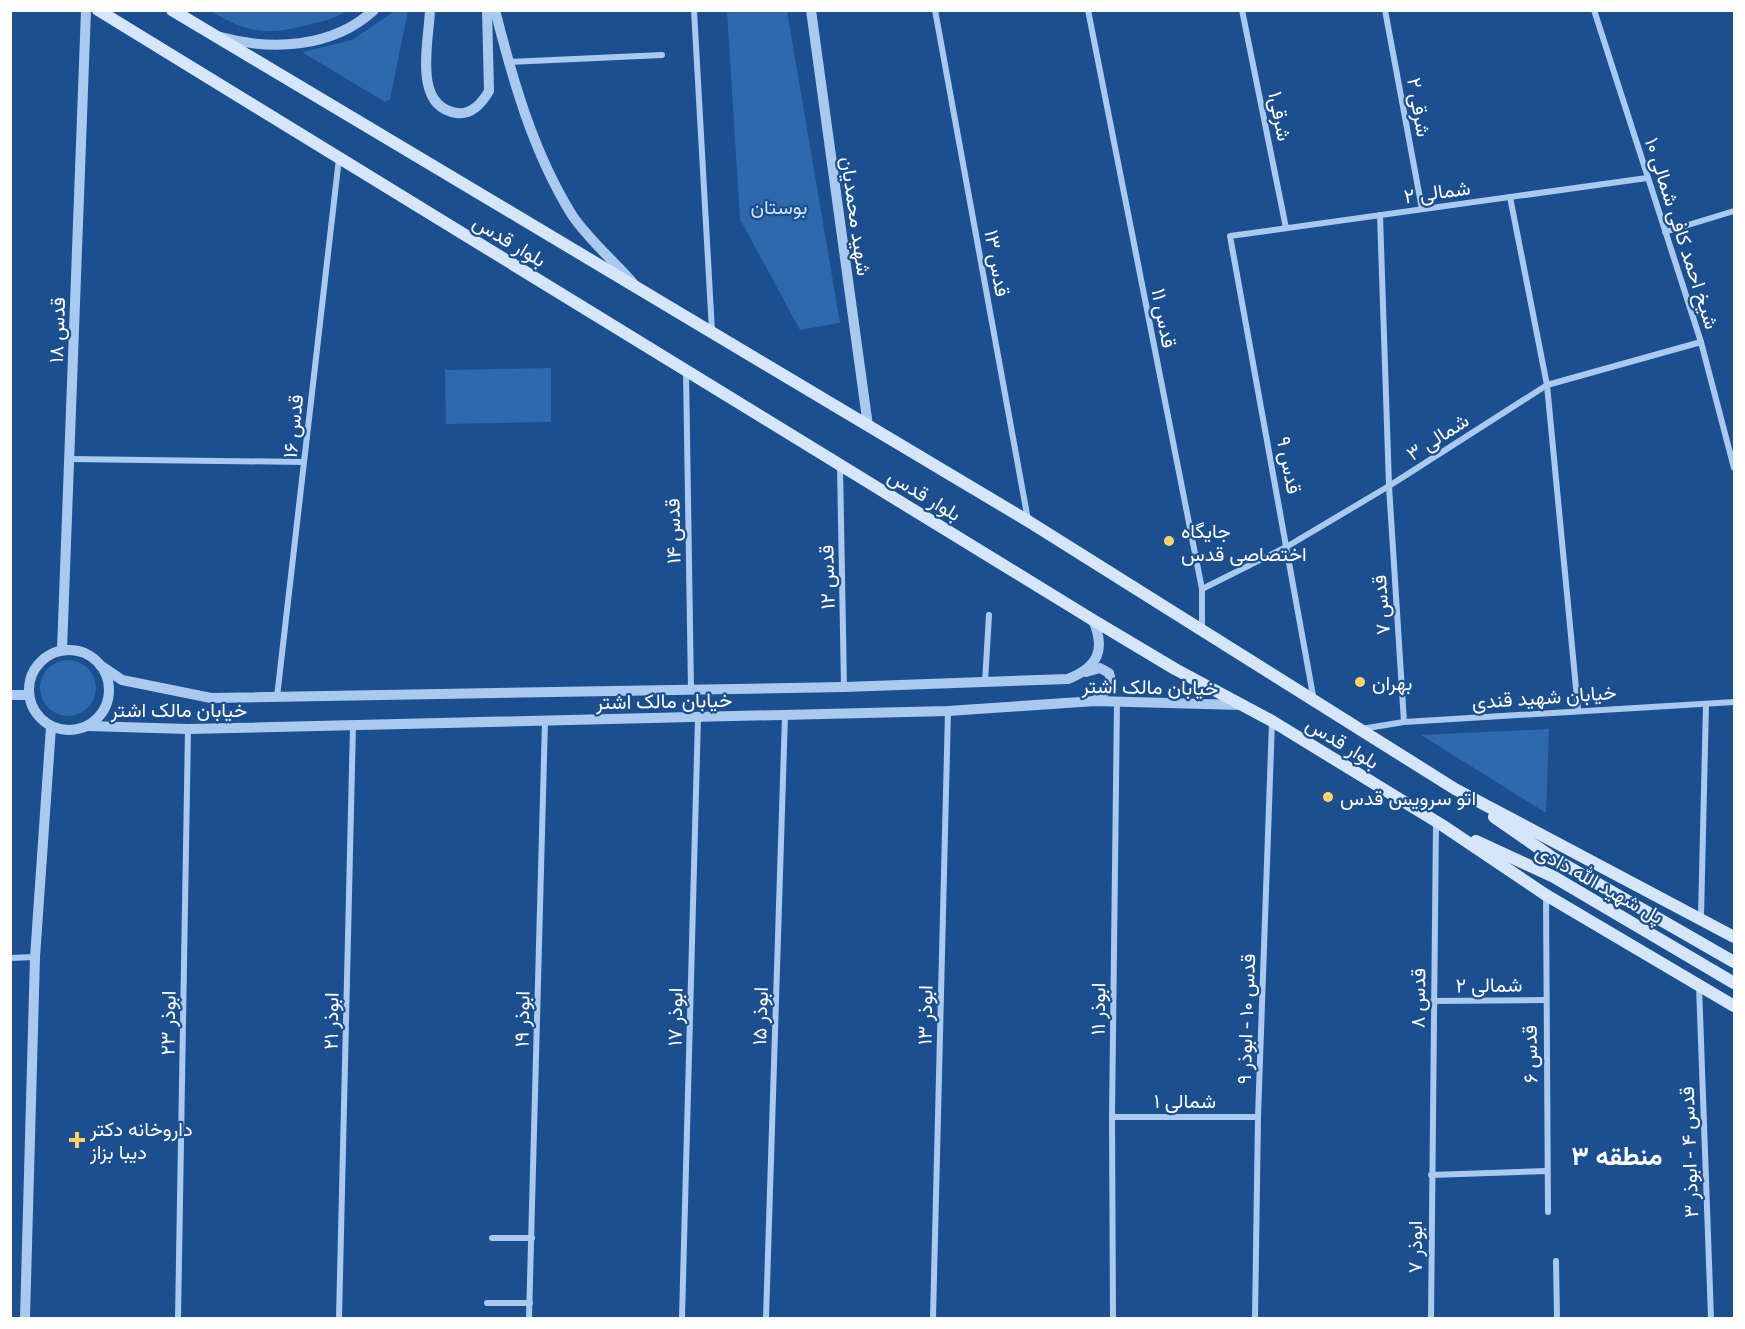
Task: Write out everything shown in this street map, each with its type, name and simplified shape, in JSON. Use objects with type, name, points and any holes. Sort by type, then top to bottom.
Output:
[{"type":"main road","name":"بلوار قدس","points":[[98,10],[1093,620],[1272,721],[1439,823],[1546,896],[1734,1006]]},
{"type":"main road","name":"بلوار قدس","points":[[172,10],[633,283],[1028,521],[1455,789],[1701,917],[1734,937]]},
{"type":"main road","name":"پل شهید الله دادی","points":[[1455,789],[1553,858],[1734,962]]},
{"type":"main road","name":"پل شهید الله دادی","points":[[1439,823],[1554,877],[1734,983]]},
{"type":"street","name":"قدس ۱۸","points":[[62,650],[86,10]]},
{"type":"street","points":[[208,33],[248,44],[290,46],[330,36],[374,10]]},
{"type":"street","points":[[430,10],[427,84],[430,96],[438,106],[449,112],[461,113],[473,110],[483,102],[489,91],[487,10]]},
{"type":"street","points":[[495,10],[538,152],[574,217],[633,283]]},
{"type":"street","points":[[694,10],[712,332]]},
{"type":"street","name":"شهید محمدیان","points":[[811,10],[868,426]]},
{"type":"street","name":"قدس ۱۳","points":[[935,10],[1028,521]]},
{"type":"street","name":"قدس ۱۱","points":[[1088,10],[1202,589],[1202,632]]},
{"type":"street","name":"شرقی۱","points":[[1242,10],[1286,228]]},
{"type":"street","name":"شرقی ۲","points":[[1385,10],[1422,209]]},
{"type":"street","name":"شیخ احمد کافی شمالی ۱۰","points":[[1594,10],[1701,342],[1734,468]]},
{"type":"street","points":[[509,62],[662,55]]},
{"type":"street","name":"قدس ۱۶","points":[[277,697],[339,158]]},
{"type":"street","name":"شمالی ۲","points":[[1230,236],[1647,178]]},
{"type":"street","points":[[1510,197],[1546,385],[1578,709]]},
{"type":"street","points":[[1665,232],[1734,211]]},
{"type":"street","name":"قدس ۷","points":[[1380,215],[1389,486],[1404,722]]},
{"type":"street","name":"قدس ۹","points":[[1230,236],[1288,546],[1314,701]]},
{"type":"street","name":"شمالی ۳","points":[[1202,589],[1288,546],[1389,486],[1546,385],[1701,342]]},
{"type":"street","name":"قدس ۱۴","points":[[686,371],[691,690]]},
{"type":"street","points":[[69,459],[304,462]]},
{"type":"street","name":"قدس ۱۲","points":[[840,465],[844,687]]},
{"type":"street","points":[[985,682],[989,615]]},
{"type":"street","name":"خیابان مالک اشتر","points":[[100,664],[122,680],[211,698],[844,687],[1068,679],[1086,672],[1098,656],[1100,637],[1093,620]]},
{"type":"street","points":[[62,650],[83,652],[100,664],[109,686],[108,698],[104,709],[88,726],[63,731],[51,727],[40,719],[32,708],[28,695],[29,683],[37,666],[50,654],[62,650]]},
{"type":"street","points":[[1086,672],[1100,668],[1109,673],[1111,679],[1108,689],[1095,701]]},
{"type":"street","points":[[10,695],[28,695]]},
{"type":"street","name":"خیابان مالک اشتر","points":[[88,726],[188,729],[948,711],[1117,700],[1240,705]]},
{"type":"street","name":"ابوذر ۱۱","points":[[1113,1318],[1112,1117],[1117,700]]},
{"type":"street","name":"خیابان شهید قندی","points":[[1357,729],[1404,722],[1578,709],[1734,702]]},
{"type":"street","points":[[1701,917],[1706,704]]},
{"type":"street","name":"ابوذر ۱۳","points":[[933,1318],[948,711]]},
{"type":"street","name":"ابوذر ۱۵","points":[[766,1318],[785,715]]},
{"type":"street","name":"ابوذر ۱۷","points":[[682,1318],[698,717]]},
{"type":"street","name":"ابوذر ۱۹","points":[[529,1318],[545,721]]},
{"type":"street","name":"قدس ۱۰ - ابوذر ۹","points":[[1255,1318],[1258,1117],[1272,721]]},
{"type":"street","name":"ابوذر ۲۱","points":[[339,1318],[353,725]]},
{"type":"street","points":[[25,1318],[35,957],[51,727]]},
{"type":"street","name":"ابوذر ۲۳","points":[[178,1318],[188,729]]},
{"type":"street","name":"قدس ۸","points":[[1431,1175],[1433,1001],[1439,823]]},
{"type":"street","name":"قدس ۶","points":[[1546,896],[1548,1212]]},
{"type":"street","points":[[10,958],[35,957]]},
{"type":"street","name":"قدس ۴ - ابوذر ۳","points":[[1699,985],[1711,1318]]},
{"type":"street","name":"شمالی ۲","points":[[1433,1001],[1545,1000]]},
{"type":"street","name":"شمالی ۱","points":[[1112,1117],[1258,1117]]},
{"type":"street","points":[[1431,1175],[1547,1171]]},
{"type":"street","name":"ابوذر ۷","points":[[1431,1175],[1431,1318]]},
{"type":"street","points":[[492,1238],[532,1238]]},
{"type":"street","points":[[1556,1261],[1557,1318]]},
{"type":"street","points":[[487,1303],[530,1303]]},
{"type":"green space","points":[[396,10],[408,11],[390,99],[385,102],[302,52],[352,40]]},
{"type":"green space","points":[[211,11],[347,11],[333,18],[308,25],[269,31],[247,28]]},
{"type":"green space","name":"بوستان","points":[[727,11],[787,11],[840,323],[800,330],[740,219]]},
{"type":"green space","points":[[551,368],[551,422],[446,424],[445,370]]},
{"type":"green space","points":[[63,660],[73,660],[88,668],[94,677],[96,688],[94,699],[88,708],[73,716],[63,716],[52,711],[45,704],[40,693],[40,683],[45,672],[52,665]]},
{"type":"green space","points":[[1549,729],[1546,813],[1421,735]]},
{"type":"place","name":"جایگاه اختصاصی قدس","points":[[1169,541]]},
{"type":"place","name":"بهران","points":[[1360,682]]},
{"type":"place","name":"اتو سرویس قدس","points":[[1328,797]]},
{"type":"place","name":"داروخانه دکتر دیبا بزاز","points":[[77,1140]]},
{"type":"district","name":"منطقه ۳","points":[[1617,1155]]}]
